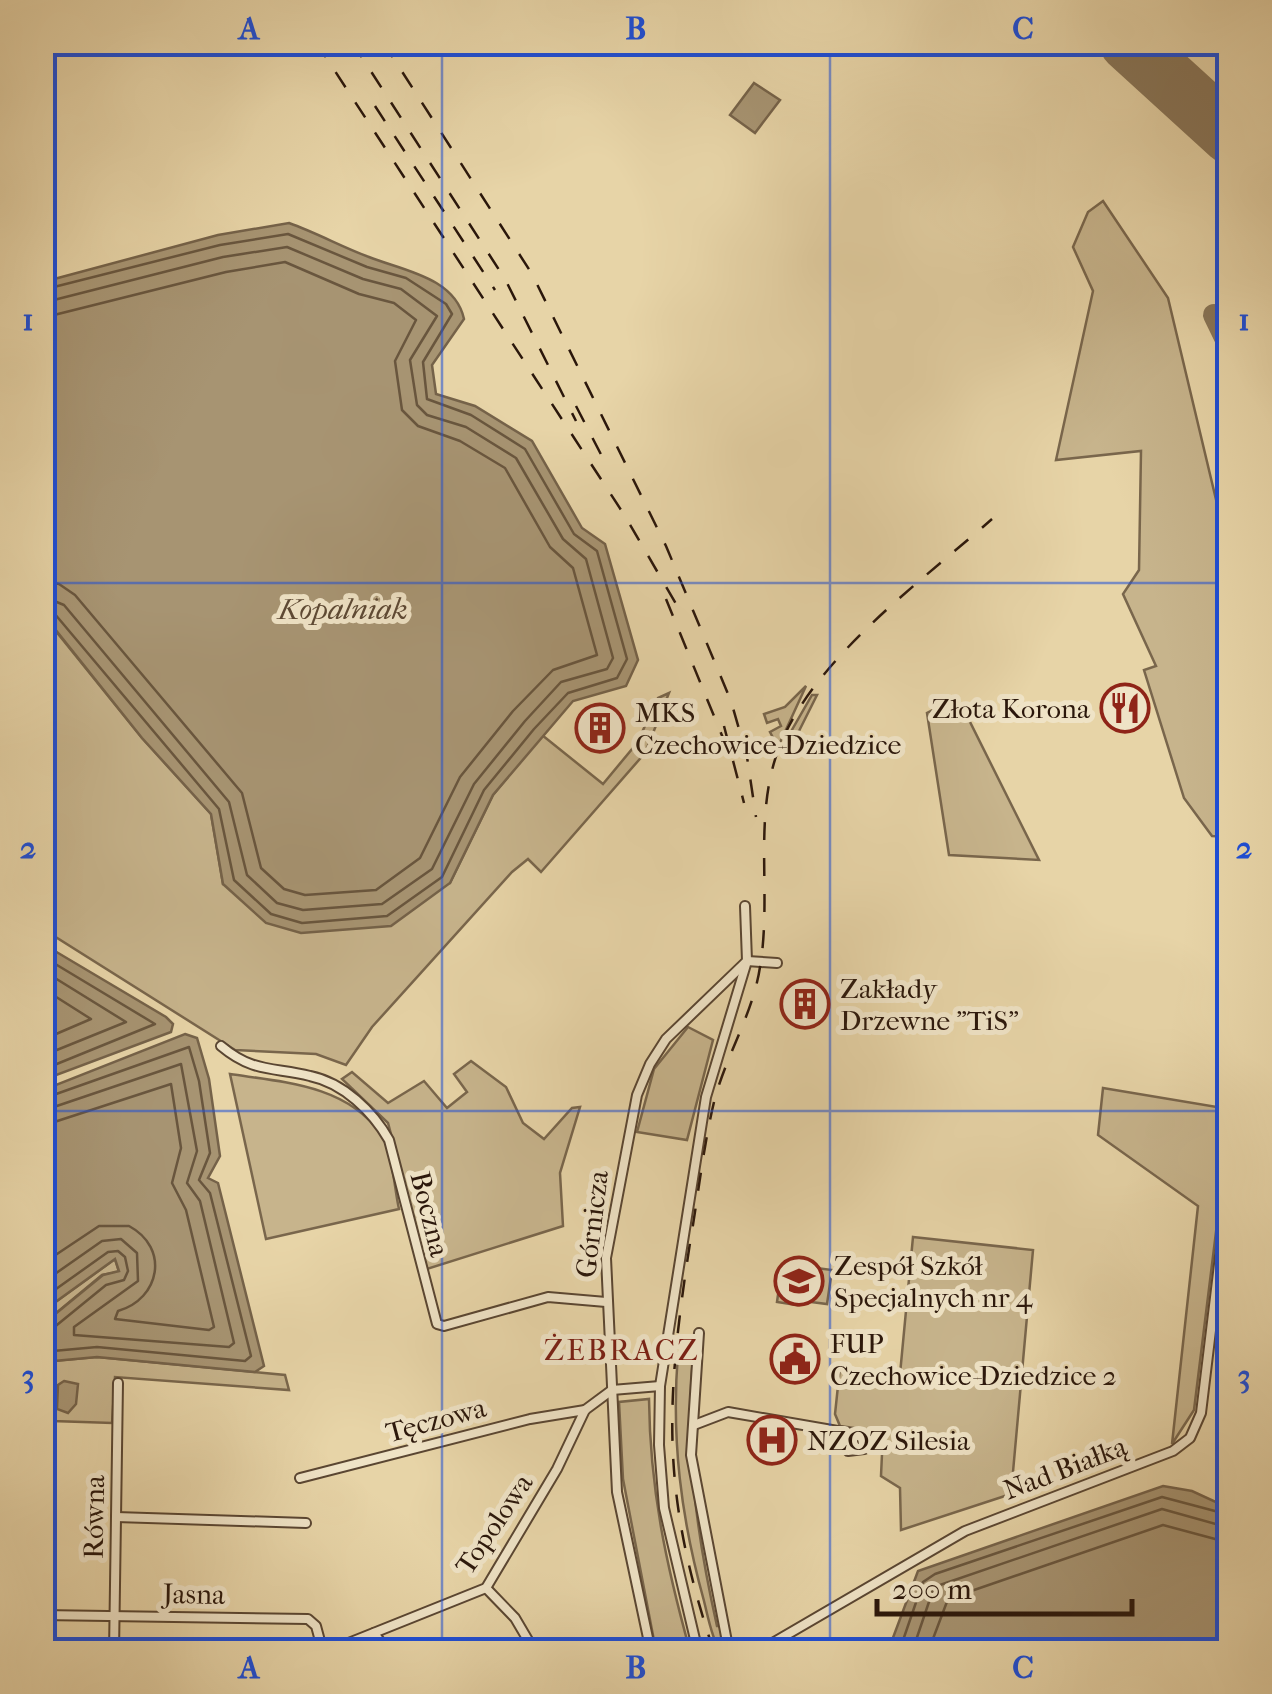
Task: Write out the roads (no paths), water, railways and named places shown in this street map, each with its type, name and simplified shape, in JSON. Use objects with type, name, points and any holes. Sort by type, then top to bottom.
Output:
[{"type":"street","points":[[698,1652],[664,1508],[658,1445],[660,1386],[706,1097],[747,961],[745,906]]},
{"type":"street","points":[[747,961],[777,963]]},
{"type":"street","name":"Górnicza","points":[[651,1652],[617,1492],[606,1258],[638,1095],[650,1064],[666,1040],[747,961]]},
{"type":"street","name":"Boczna","points":[[222,1046],[268,1072],[311,1076],[328,1083],[376,1118],[389,1140],[437,1324],[444,1326],[548,1297],[606,1302]]},
{"type":"street","name":"Nad Białką","points":[[757,1652],[965,1530],[1173,1451],[1190,1438],[1201,1413],[1224,1223],[1230,1214]]},
{"type":"street","points":[[699,1333],[694,1472],[729,1652]]},
{"type":"street","name":"Równa","points":[[114,1652],[118,1383]]},
{"type":"street","points":[[612,1390],[660,1386]]},
{"type":"street","name":"Topolowa","points":[[324,1652],[486,1588],[557,1469],[585,1410],[612,1390]]},
{"type":"street","name":"Tęczowa","points":[[300,1478],[530,1419],[585,1410]]},
{"type":"street","points":[[694,1425],[728,1412],[834,1433]]},
{"type":"street","points":[[116,1516],[306,1523]]},
{"type":"street","points":[[486,1588],[516,1618],[535,1652]]},
{"type":"street","name":"Jasna","points":[[42,1614],[308,1619],[316,1626],[324,1652]]},
{"type":"street","points":[[374,1633],[388,1652]]},
{"type":"water","points":[[754,83],[780,100],[755,133],[730,115]]},
{"type":"water","name":"Kopalniak","points":[[289,223],[425,277],[450,293],[464,319],[432,365],[436,394],[475,406],[532,441],[582,528],[605,544],[638,660],[626,686],[573,701],[493,795],[450,883],[391,926],[301,933],[266,923],[223,884],[211,814],[142,738],[43,614],[43,282],[218,235]]},
{"type":"water","points":[[43,944],[166,1017],[173,1024],[171,1032],[43,1080]]},
{"type":"water","points":[[185,1034],[197,1038],[209,1079],[220,1156],[208,1178],[218,1183],[264,1366],[255,1372],[97,1357],[43,1362],[43,1324],[103,1275],[119,1271],[115,1259],[43,1311],[43,1090]]},
{"type":"water","points":[[64,1381],[78,1384],[76,1404],[68,1413],[57,1409],[58,1385]]},
{"type":"water","points":[[1163,1486],[1192,1491],[1229,1508],[1229,1651],[888,1651],[918,1571]]},
{"type":"railway","points":[[316,42],[625,516],[679,609]]},
{"type":"railway","points":[[352,42],[505,279],[576,421]]},
{"type":"railway","points":[[383,42],[532,274],[666,546],[731,701],[747,757],[756,817]]},
{"type":"railway","points":[[375,106],[495,290]]},
{"type":"railway","points":[[576,406],[608,468]]},
{"type":"railway","points":[[714,1652],[684,1544],[677,1496],[673,1449],[676,1353],[710,1119],[752,1001],[760,967],[765,821],[774,764],[801,705],[823,675],[877,618],[992,519]]},
{"type":"railway","points":[[666,599],[723,738]]},
{"type":"railway","points":[[724,726],[744,803]]},
{"type":"place","name":"Złota Korona","points":[[1125,708]]},
{"type":"place","name":"MKS Czechowice-Dziedzice","points":[[600,728]]},
{"type":"place","name":"Zakłady Drzewne \"TiS\"","points":[[805,1004]]},
{"type":"place","name":"Zespół Szkół Specjalnych nr 4","points":[[799,1281]]},
{"type":"place","name":"FUP Czechowice-Dziedzice 2","points":[[795,1359]]},
{"type":"place","name":"NZOZ Silesia","points":[[772,1440]]},
{"type":"district","name":"ŻEBRACZ","points":[[622,1350]]}]
